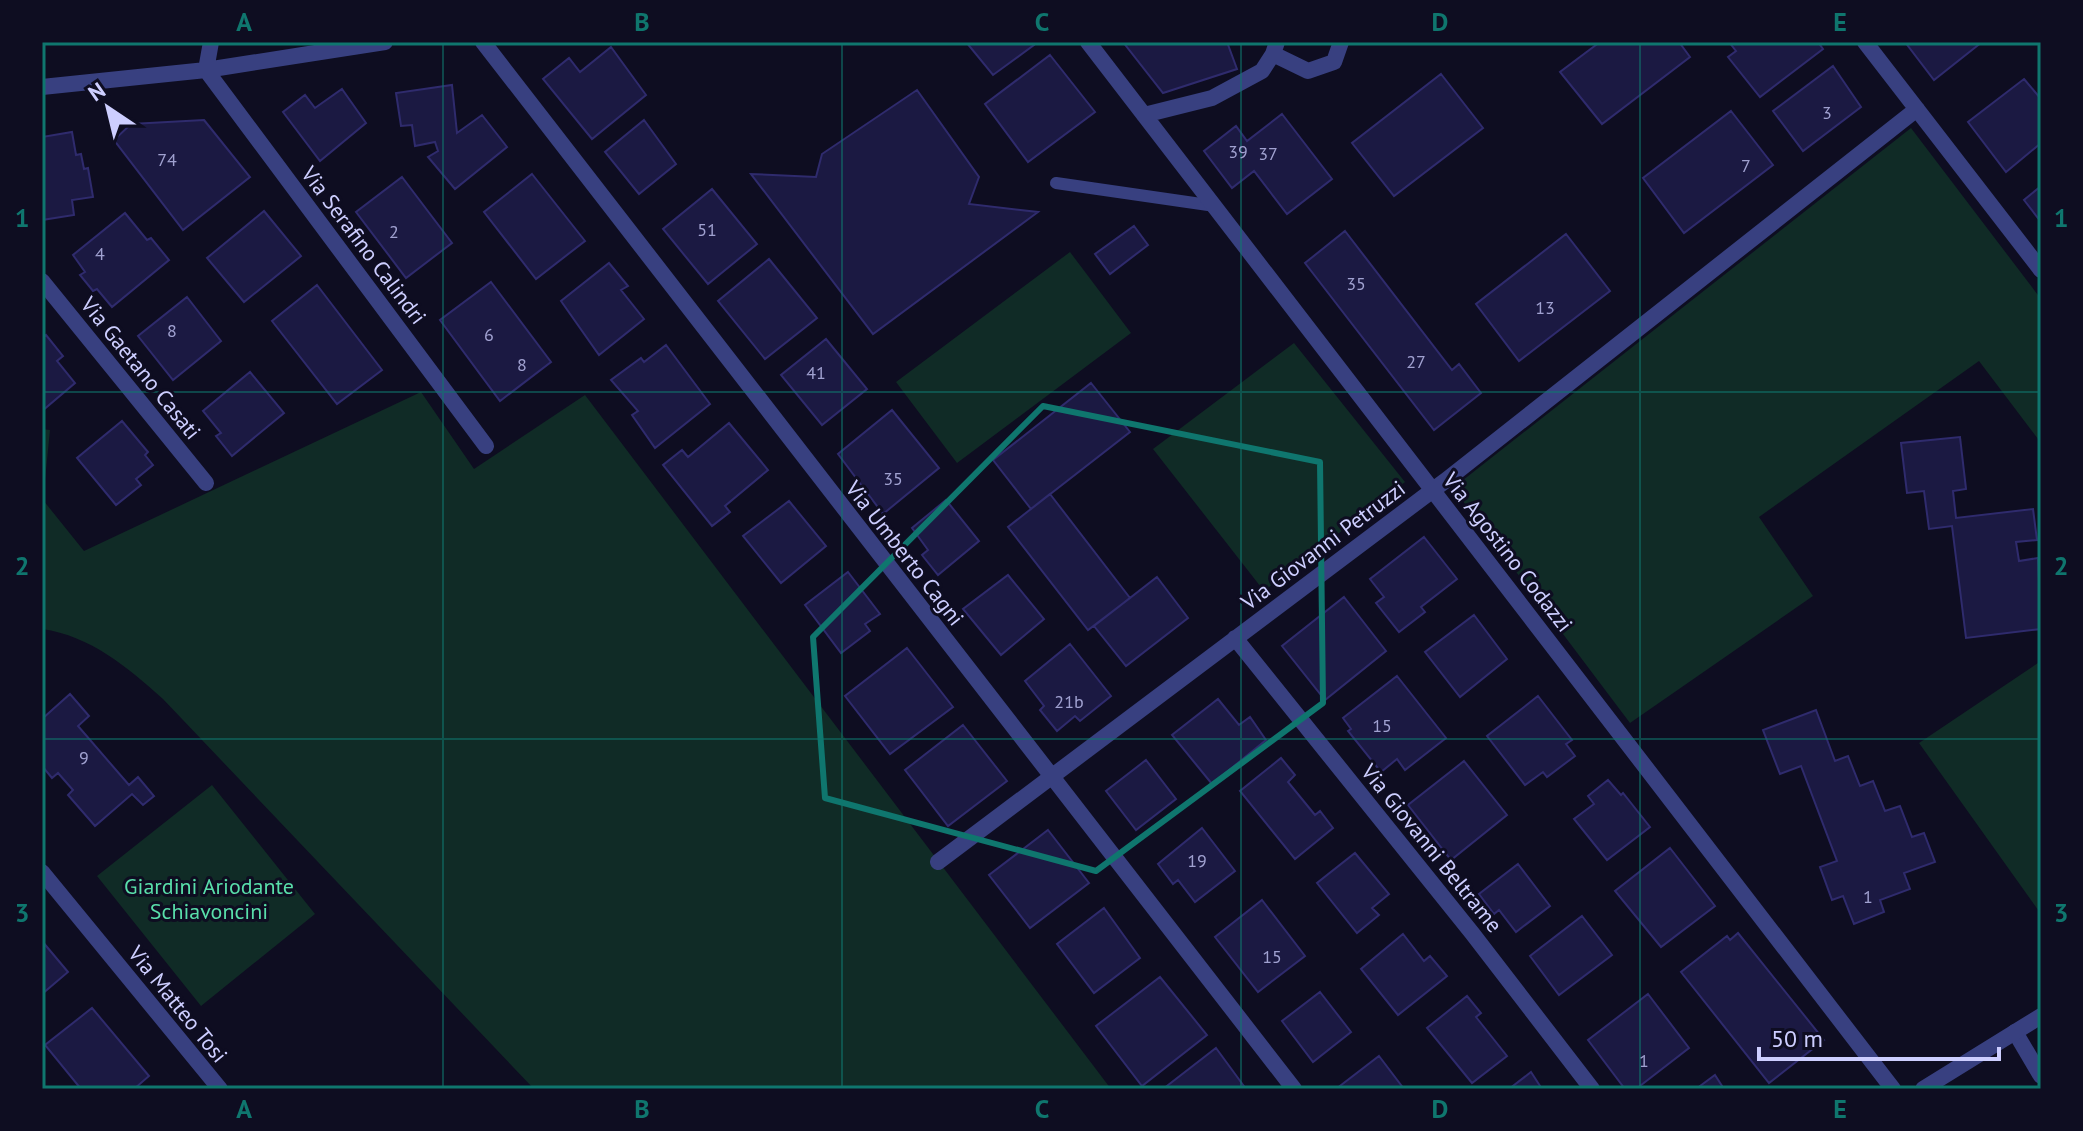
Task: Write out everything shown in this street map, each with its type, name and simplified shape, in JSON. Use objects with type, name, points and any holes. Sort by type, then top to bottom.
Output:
[{"type":"street","points":[[206,70],[211,42]]},
{"type":"street","points":[[42,87],[206,70],[385,42]]},
{"type":"street","name":"Via Umberto Cagni","points":[[483,42],[1294,1089]]},
{"type":"street","name":"Via Agostino Codazzi","points":[[1088,42],[1893,1089]]},
{"type":"street","points":[[1144,115],[1212,98],[1262,71],[1275,48],[1308,71],[1334,62],[1341,42]]},
{"type":"street","points":[[1865,42],[2041,270]]},
{"type":"street","name":"Via Serafino Calindri","points":[[206,70],[486,446]]},
{"type":"street","name":"Via Giovanni Petruzzi","points":[[938,862],[1433,490],[1917,109]]},
{"type":"street","name":"Via Gaetano Casati","points":[[42,281],[206,483]]},
{"type":"street","name":"Via Giovanni Beltrame","points":[[1235,638],[1463,921],[1592,1089]]},
{"type":"street","name":"Via Matteo Tosi","points":[[42,872],[220,1089]]},
{"type":"street","points":[[1923,1089],[2041,1016]]},
{"type":"street","points":[[2015,1032],[2041,1076]]},
{"type":"lane","points":[[1056,183],[1215,206]]},
{"type":"highlighted area","points":[[1043,406],[1320,462],[1323,703],[1096,871],[825,798],[813,637]]},
{"type":"green space","points":[[1911,128],[2041,299],[2041,443],[1979,361],[1759,517],[1813,596],[1630,723],[1453,488]]},
{"type":"green space","points":[[1070,252],[1131,333],[957,463],[896,382]]},
{"type":"green space","points":[[1294,343],[1405,482],[1264,591],[1153,449]]},
{"type":"green space","points":[[421,392],[474,469],[585,395],[1111,1089],[534,1089],[163,699],[122,665],[92,646],[77,638],[42,629],[42,429],[50,430],[43,500],[84,551]]},
{"type":"green space","points":[[2041,661],[2041,914],[1919,743]]},
{"type":"green space","name":"Giardini Ariodante Schiavoncini","points":[[212,785],[315,914],[201,1006],[97,876]]},
{"type":"building","points":[[966,42],[1032,42],[1034,45],[993,75]]},
{"type":"building","points":[[1123,42],[1227,42],[1237,69],[1163,93]]},
{"type":"building","points":[[1600,42],[1679,42],[1690,57],[1602,124],[1560,72]]},
{"type":"building","points":[[1729,42],[1818,42],[1823,49],[1760,97],[1728,57],[1736,51]]},
{"type":"building","points":[[1905,42],[1982,42],[1934,80]]},
{"type":"building","points":[[611,47],[646,95],[592,139],[543,79],[569,58],[580,72]]},
{"type":"building","points":[[1050,55],[1095,112],[1028,162],[985,104]]},
{"type":"building","points":[[1833,66],[1861,107],[1803,151],[1773,111]]},
{"type":"building","points":[[1441,74],[1483,128],[1394,196],[1352,143]]},
{"type":"building","points":[[2024,79],[2041,99],[2041,143],[2006,172],[1968,122]]},
{"type":"building","points":[[452,85],[457,133],[482,115],[507,147],[455,189],[428,157],[438,151],[435,142],[415,146],[412,125],[401,126],[396,93]]},
{"type":"building","points":[[342,89],[366,123],[320,161],[283,112],[305,95],[315,108]]},
{"type":"building","points":[[917,90],[979,177],[969,204],[1038,212],[873,334],[751,174],[816,177],[822,154]]},
{"type":"building","points":[[1731,111],[1773,165],[1684,233],[1643,178]]},
{"type":"building","points":[[1282,114],[1332,179],[1287,214],[1254,171],[1232,188],[1204,151],[1236,126],[1247,141]]},
{"type":"building","points":[[204,120],[250,177],[183,230],[114,140],[131,124]]},
{"type":"building","points":[[644,120],[676,164],[639,194],[605,152]]},
{"type":"building","points":[[72,132],[76,155],[81,154],[84,169],[88,168],[93,197],[72,200],[74,215],[42,220],[42,137]]},
{"type":"building","points":[[532,174],[585,241],[536,279],[484,212]]},
{"type":"building","points":[[402,177],[452,243],[406,278],[356,212]]},
{"type":"building","points":[[2041,186],[2041,222],[2024,200]]},
{"type":"building","points":[[712,189],[757,244],[708,284],[663,229]]},
{"type":"building","points":[[264,211],[301,256],[244,302],[207,258]]},
{"type":"building","points":[[125,213],[169,260],[112,307],[80,275],[85,272],[73,255]]},
{"type":"building","points":[[1134,226],[1148,245],[1110,274],[1095,254]]},
{"type":"building","points":[[1345,231],[1452,370],[1459,364],[1481,393],[1434,430],[1305,263]]},
{"type":"building","points":[[1566,234],[1610,291],[1519,361],[1476,304]]},
{"type":"building","points":[[769,259],[817,318],[765,359],[718,301]]},
{"type":"building","points":[[609,263],[628,286],[621,290],[644,319],[599,355],[561,301]]},
{"type":"building","points":[[491,282],[551,362],[500,401],[440,320]]},
{"type":"building","points":[[317,285],[382,370],[337,404],[272,321]]},
{"type":"building","points":[[187,297],[221,341],[173,380],[138,336]]},
{"type":"building","points":[[46,335],[63,356],[57,361],[75,383],[42,411],[42,338]]},
{"type":"building","points":[[826,339],[867,389],[822,425],[781,375]]},
{"type":"building","points":[[666,345],[710,404],[655,448],[632,415],[638,411],[611,380],[641,358],[644,362]]},
{"type":"building","points":[[250,372],[284,413],[232,456],[216,436],[221,433],[203,411]]},
{"type":"building","points":[[1091,383],[1130,432],[1031,509],[993,460]]},
{"type":"building","points":[[892,410],[939,468],[883,514],[838,454]]},
{"type":"building","points":[[122,421],[148,452],[145,455],[153,465],[136,479],[141,485],[116,505],[77,458]]},
{"type":"building","points":[[729,423],[768,470],[725,506],[730,512],[712,526],[663,465],[682,450],[688,457]]},
{"type":"building","points":[[1960,437],[1966,489],[1953,491],[1956,518],[2033,509],[2037,540],[2016,542],[2019,561],[2038,558],[2041,629],[1966,638],[1952,526],[1929,529],[1924,491],[1907,493],[1901,443]]},
{"type":"building","points":[[1050,494],[1130,598],[1088,630],[1008,527]]},
{"type":"building","points":[[946,500],[979,541],[938,575],[922,555],[928,550],[912,528]]},
{"type":"building","points":[[789,501],[826,546],[781,583],[743,536]]},
{"type":"building","points":[[1424,537],[1457,579],[1421,607],[1425,612],[1399,632],[1376,603],[1384,597],[1370,579]]},
{"type":"building","points":[[848,572],[880,614],[865,624],[870,631],[841,653],[805,605]]},
{"type":"building","points":[[1008,575],[1044,619],[1001,655],[963,609]]},
{"type":"building","points":[[1157,577],[1188,618],[1126,666],[1094,626]]},
{"type":"building","points":[[1344,597],[1386,651],[1325,700],[1282,646]]},
{"type":"building","points":[[1474,615],[1507,659],[1460,697],[1425,652]]},
{"type":"building","points":[[1070,644],[1111,696],[1080,721],[1075,716],[1057,731],[1040,710],[1044,706],[1025,681]]},
{"type":"building","points":[[907,648],[953,707],[890,754],[845,696]]},
{"type":"building","points":[[1397,676],[1446,738],[1405,770],[1397,759],[1381,772],[1348,731],[1351,729],[1343,718]]},
{"type":"building","points":[[70,694],[89,716],[78,726],[129,785],[138,777],[154,796],[143,805],[132,794],[95,826],[68,795],[73,790],[58,773],[52,778],[42,766],[42,719]]},
{"type":"building","points":[[1538,696],[1572,740],[1566,744],[1575,756],[1547,777],[1543,772],[1525,785],[1487,736]]},
{"type":"building","points":[[1218,699],[1239,725],[1250,717],[1266,740],[1212,784],[1172,735]]},
{"type":"building","points":[[1816,710],[1835,761],[1848,756],[1860,786],[1873,781],[1885,811],[1900,806],[1912,837],[1924,833],[1935,862],[1904,873],[1910,889],[1880,900],[1884,912],[1854,924],[1843,896],[1832,900],[1820,867],[1837,861],[1801,766],[1780,774],[1763,730]]},
{"type":"building","points":[[963,725],[1007,781],[948,826],[905,770]]},
{"type":"building","points":[[1281,758],[1295,775],[1288,782],[1315,815],[1320,811],[1333,828],[1295,859],[1240,791]]},
{"type":"building","points":[[1146,760],[1176,799],[1136,830],[1106,791]]},
{"type":"building","points":[[1464,761],[1507,815],[1451,860],[1408,805]]},
{"type":"building","points":[[1608,780],[1621,795],[1623,793],[1650,827],[1607,860],[1574,819],[1594,804],[1588,796]]},
{"type":"building","points":[[1202,828],[1235,871],[1195,902],[1178,880],[1173,884],[1158,864]]},
{"type":"building","points":[[1048,830],[1089,883],[1030,928],[989,875]]},
{"type":"building","points":[[1670,848],[1715,906],[1661,947],[1615,891]]},
{"type":"building","points":[[1355,853],[1389,894],[1372,908],[1379,915],[1357,933],[1317,883]]},
{"type":"building","points":[[1518,864],[1550,906],[1516,932],[1499,910],[1494,914],[1479,894]]},
{"type":"building","points":[[1262,900],[1305,956],[1258,992],[1215,937]]},
{"type":"building","points":[[1104,908],[1140,958],[1094,993],[1057,944]]},
{"type":"building","points":[[1582,916],[1612,955],[1559,995],[1530,956]]},
{"type":"building","points":[[1738,933],[1824,1040],[1769,1083],[1681,972],[1727,936],[1730,940]]},
{"type":"building","points":[[1403,934],[1424,961],[1430,956],[1447,976],[1398,1015],[1361,969]]},
{"type":"building","points":[[42,941],[68,972],[42,994]]},
{"type":"building","points":[[1160,977],[1207,1035],[1142,1086],[1096,1026]]},
{"type":"building","points":[[1320,992],[1351,1032],[1313,1062],[1282,1021]]},
{"type":"building","points":[[1648,994],[1689,1048],[1636,1089],[1625,1089],[1588,1040]]},
{"type":"building","points":[[1467,996],[1481,1013],[1476,1017],[1507,1056],[1472,1083],[1427,1028]]},
{"type":"building","points":[[92,1008],[149,1076],[134,1089],[81,1089],[45,1045]]},
{"type":"building","points":[[1216,1048],[1246,1089],[1163,1089]]},
{"type":"building","points":[[1379,1056],[1404,1089],[1336,1089]]},
{"type":"building","points":[[1531,1072],[1542,1089],[1509,1089]]},
{"type":"building","points":[[1715,1075],[1724,1089],[1696,1089]]}]
